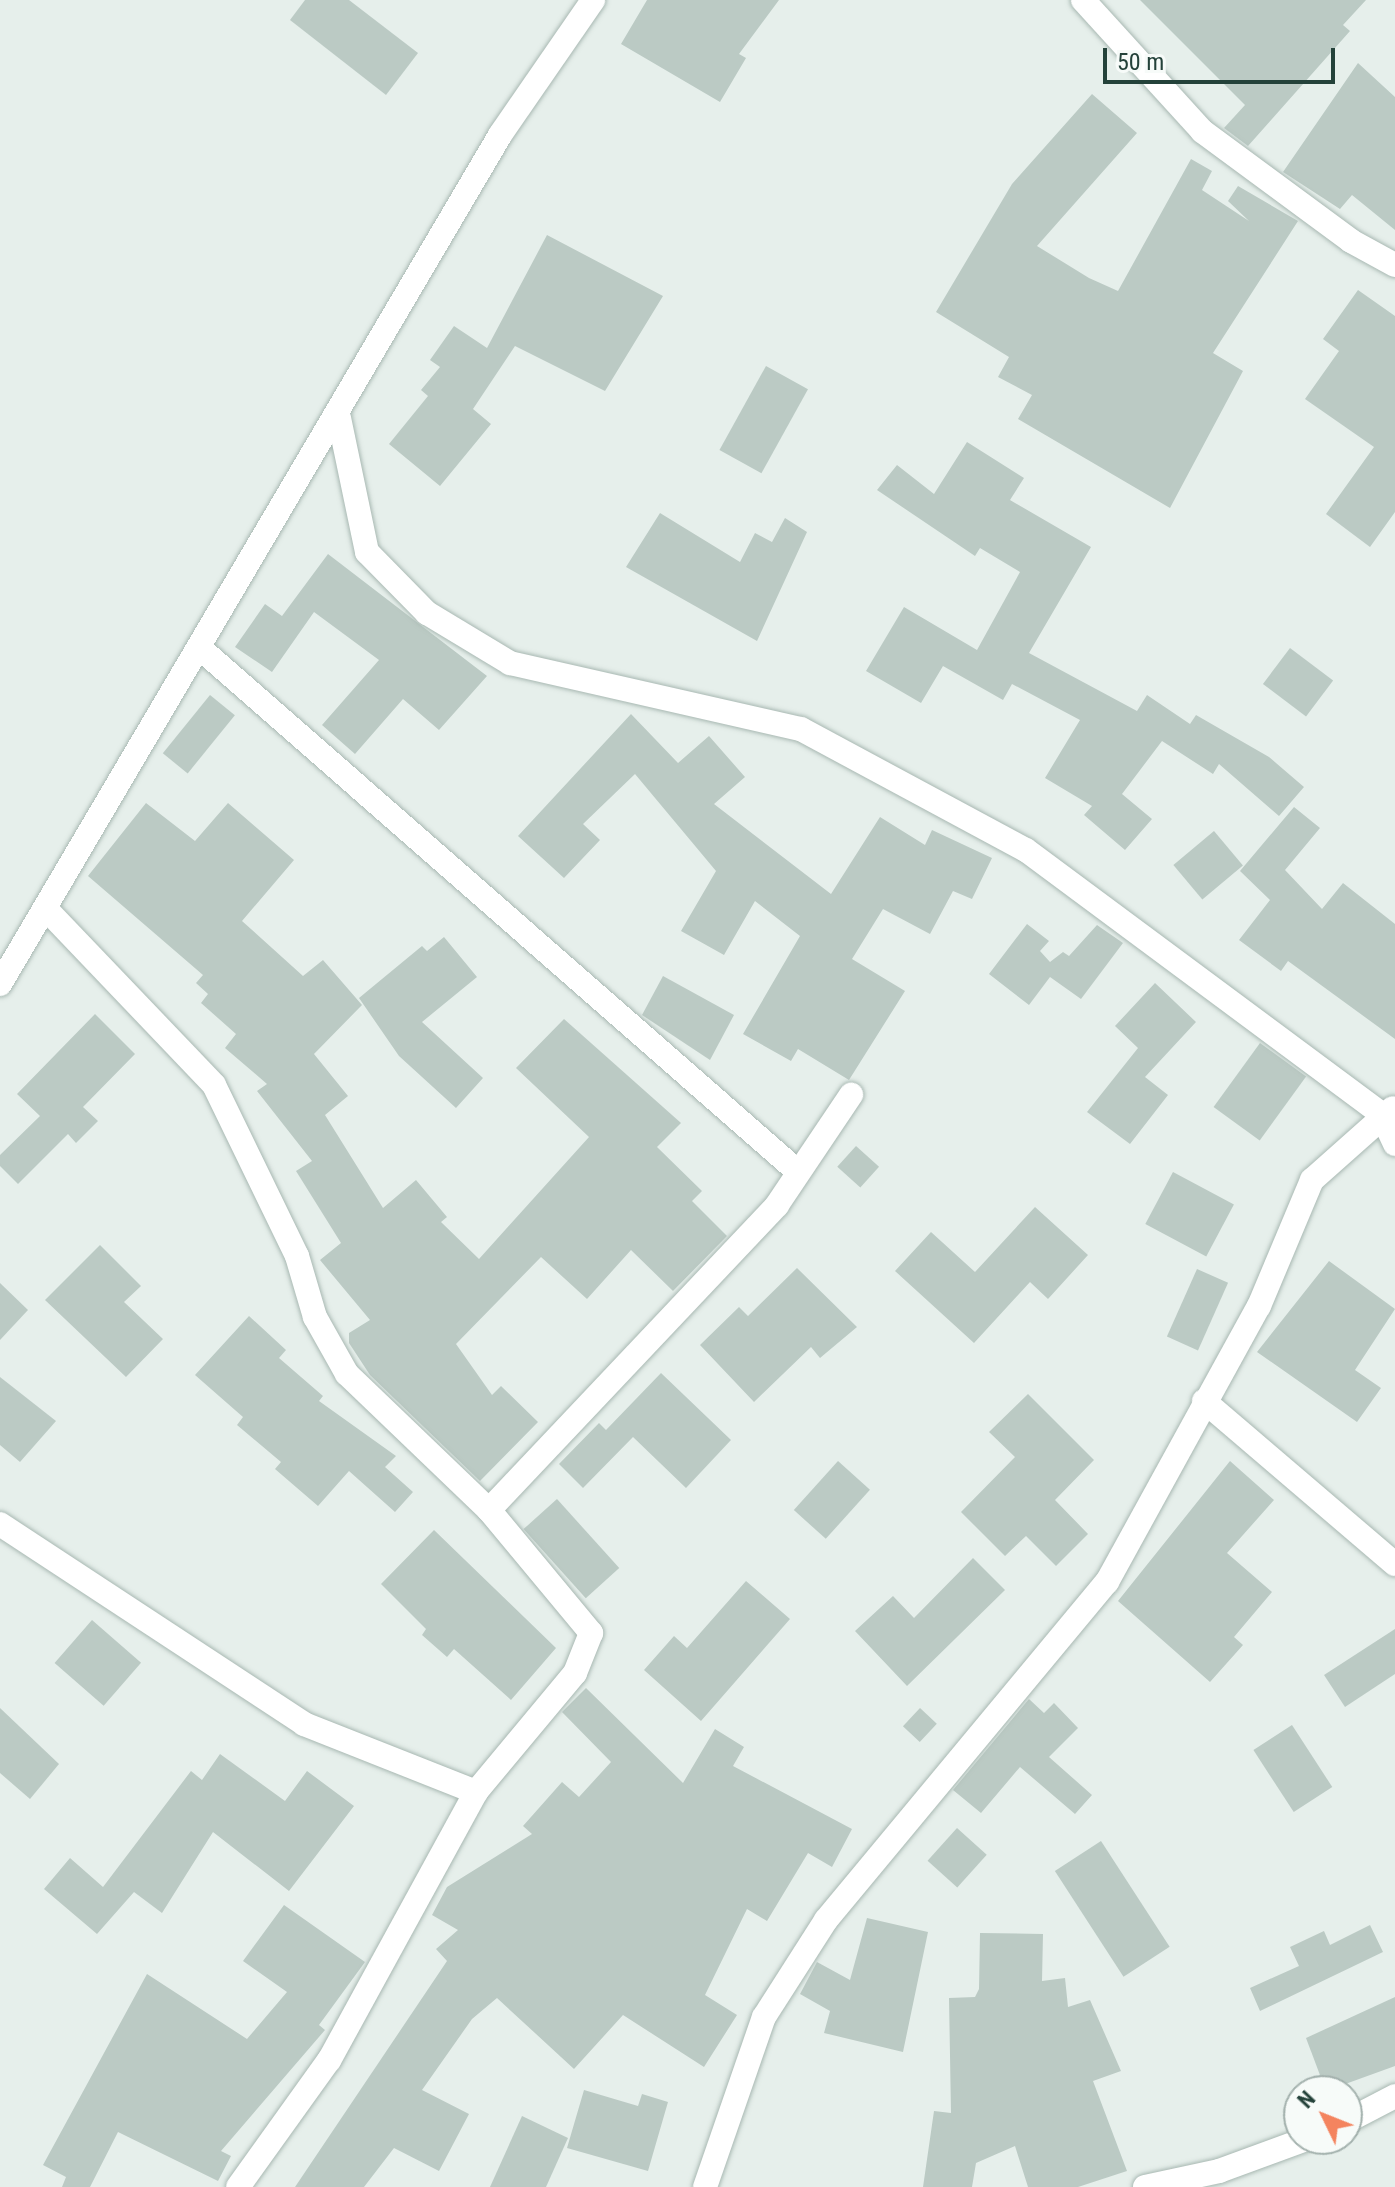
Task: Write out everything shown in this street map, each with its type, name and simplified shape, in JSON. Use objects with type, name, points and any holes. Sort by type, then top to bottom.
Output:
[{"type":"street","points":[[0,984],[339,418],[500,135],[593,0]]},
{"type":"street","points":[[1083,0],[1202,131],[1351,241],[1395,265]]},
{"type":"street","points":[[339,418],[367,552],[427,613],[510,663],[801,729],[1026,850],[1388,1111],[1395,1144]]},
{"type":"street","points":[[201,649],[797,1171]]},
{"type":"street","points":[[46,909],[214,1085],[297,1256],[315,1317],[347,1374],[489,1510],[591,1633],[575,1673],[476,1792],[329,2060],[238,2187]]},
{"type":"street","points":[[489,1510],[777,1205],[851,1095]]},
{"type":"street","points":[[705,2187],[764,2017],[817,1932],[1107,1582],[1259,1306],[1312,1180],[1388,1111]]},
{"type":"street","points":[[1204,1401],[1395,1564]]},
{"type":"street","points":[[0,1524],[304,1724],[476,1792]]},
{"type":"street","points":[[1363,2114],[1394,2099]]},
{"type":"street","points":[[1145,2187],[1219,2179],[1283,2150]]},
{"type":"building","points":[[305,0],[349,0],[418,53],[386,95],[290,20]]},
{"type":"building","points":[[647,0],[779,0],[739,54],[746,58],[720,102],[621,44]]},
{"type":"building","points":[[1140,0],[1366,0],[1343,25],[1350,31],[1248,146],[1224,128],[1245,105]]},
{"type":"building","points":[[1358,63],[1395,97],[1395,230],[1352,195],[1340,209],[1283,172]]},
{"type":"building","points":[[1092,94],[1137,133],[1037,246],[1089,278],[1118,291],[1191,159],[1212,171],[1202,190],[1249,221],[1228,201],[1238,186],[1298,221],[1213,353],[1243,371],[1170,508],[1018,419],[1032,395],[998,377],[1009,357],[936,312],[1012,184]]},
{"type":"building","points":[[547,235],[663,296],[605,391],[515,346],[473,409],[491,424],[440,486],[389,444],[428,396],[421,390],[440,367],[430,360],[454,326],[487,348]]},
{"type":"building","points":[[1358,290],[1395,316],[1395,512],[1370,547],[1326,514],[1374,447],[1305,399],[1339,351],[1323,339]]},
{"type":"building","points":[[766,366],[808,389],[761,473],[719,450]]},
{"type":"building","points":[[967,442],[1024,478],[1010,500],[1091,547],[1029,653],[1137,711],[1147,695],[1190,724],[1196,715],[1269,757],[1304,787],[1279,816],[1219,764],[1213,774],[1162,741],[1122,794],[1152,819],[1125,850],[1084,815],[1092,806],[1045,778],[1080,720],[1012,684],[1003,700],[943,666],[921,703],[866,671],[904,607],[977,650],[1020,572],[980,548],[975,556],[877,490],[897,465],[934,494]]},
{"type":"building","points":[[660,513],[740,562],[755,533],[772,542],[785,518],[807,532],[757,641],[626,567]]},
{"type":"building","points":[[328,554],[487,676],[439,730],[403,699],[355,754],[322,725],[379,660],[314,612],[272,672],[235,647],[265,604],[282,616]]},
{"type":"building","points":[[1290,648],[1333,680],[1306,716],[1263,684]]},
{"type":"building","points":[[210,695],[235,715],[188,773],[163,753]]},
{"type":"building","points":[[631,714],[678,763],[709,736],[745,777],[714,804],[831,894],[880,817],[925,845],[932,830],[992,858],[972,899],[953,891],[930,934],[883,909],[852,959],[905,991],[849,1080],[798,1049],[791,1061],[743,1034],[800,936],[755,901],[724,955],[681,931],[716,871],[635,774],[583,824],[600,840],[564,878],[518,836]]},
{"type":"building","points":[[146,803],[195,841],[228,803],[294,860],[242,921],[303,976],[323,960],[362,1005],[314,1054],[348,1096],[325,1115],[383,1208],[416,1180],[447,1217],[441,1222],[479,1259],[589,1137],[516,1068],[564,1019],[681,1123],[657,1147],[702,1191],[692,1201],[727,1236],[673,1291],[631,1250],[587,1299],[541,1257],[456,1344],[492,1395],[501,1386],[538,1422],[480,1481],[370,1375],[349,1343],[349,1333],[370,1320],[320,1260],[341,1243],[296,1171],[312,1161],[257,1091],[267,1084],[225,1048],[236,1034],[201,1003],[208,994],[196,983],[203,975],[88,876]]},
{"type":"building","points":[[1294,807],[1320,828],[1285,870],[1322,909],[1343,883],[1395,924],[1395,1039],[1288,961],[1281,971],[1239,940],[1270,900],[1240,871]]},
{"type":"building","points":[[1214,831],[1243,865],[1202,900],[1173,865]]},
{"type":"building","points":[[1027,924],[1049,941],[1040,951],[1050,962],[1063,952],[1069,956],[1097,925],[1123,943],[1081,999],[1050,977],[1029,1005],[989,974]]},
{"type":"building","points":[[444,937],[477,977],[422,1022],[483,1078],[456,1108],[399,1056],[359,998],[422,946],[427,951]]},
{"type":"building","points":[[663,976],[734,1015],[710,1060],[642,1015]]},
{"type":"building","points":[[1155,983],[1196,1022],[1145,1077],[1168,1095],[1130,1144],[1087,1112],[1138,1048],[1115,1026]]},
{"type":"building","points":[[95,1014],[135,1054],[83,1107],[98,1121],[76,1143],[68,1134],[18,1184],[0,1166],[0,1155],[40,1116],[17,1094]]},
{"type":"building","points":[[1260,1043],[1306,1077],[1260,1140],[1214,1107]]},
{"type":"building","points":[[856,1146],[879,1167],[860,1188],[837,1167]]},
{"type":"building","points":[[1173,1172],[1234,1204],[1206,1256],[1145,1224]]},
{"type":"building","points":[[1035,1207],[1088,1255],[1048,1299],[1030,1282],[974,1343],[895,1271],[931,1232],[975,1272]]},
{"type":"building","points":[[100,1245],[141,1286],[124,1302],[163,1339],[126,1377],[45,1300]]},
{"type":"building","points":[[1329,1261],[1395,1309],[1355,1370],[1381,1388],[1357,1422],[1257,1352]]},
{"type":"building","points":[[797,1268],[857,1327],[820,1358],[811,1347],[754,1402],[700,1345],[739,1307],[748,1316]]},
{"type":"building","points":[[1197,1269],[1228,1283],[1198,1350],[1167,1337]]},
{"type":"building","points":[[0,1283],[28,1310],[0,1340]]},
{"type":"building","points":[[249,1316],[286,1350],[279,1358],[323,1396],[319,1401],[396,1456],[385,1467],[413,1492],[395,1512],[349,1471],[318,1506],[275,1469],[281,1462],[237,1425],[243,1417],[195,1375]]},
{"type":"building","points":[[661,1373],[731,1440],[686,1488],[633,1437],[583,1488],[559,1464],[599,1423],[606,1430]]},
{"type":"building","points":[[0,1377],[56,1421],[20,1462],[0,1445]]},
{"type":"building","points":[[1028,1394],[1094,1460],[1055,1500],[1088,1534],[1056,1566],[1026,1536],[1005,1556],[961,1512],[1015,1457],[989,1432]]},
{"type":"building","points":[[838,1461],[870,1490],[826,1539],[794,1510]]},
{"type":"building","points":[[1230,1461],[1274,1500],[1227,1553],[1272,1592],[1234,1637],[1243,1645],[1210,1682],[1118,1601]]},
{"type":"building","points":[[557,1499],[619,1568],[586,1598],[524,1529]]},
{"type":"building","points":[[434,1530],[556,1648],[511,1700],[454,1649],[447,1657],[422,1635],[426,1629],[381,1584]]},
{"type":"building","points":[[973,1558],[1005,1590],[907,1686],[855,1631],[893,1596],[914,1618]]},
{"type":"building","points":[[746,1581],[790,1619],[701,1721],[644,1670],[674,1636],[687,1648]]},
{"type":"building","points":[[92,1620],[141,1663],[104,1706],[55,1663]]},
{"type":"building","points":[[1395,1629],[1395,1674],[1345,1707],[1324,1675]]},
{"type":"building","points":[[586,1688],[683,1783],[715,1729],[744,1747],[733,1766],[852,1829],[832,1867],[808,1853],[767,1921],[747,1909],[705,1995],[737,2015],[704,2067],[623,2015],[574,2069],[497,1998],[472,2019],[422,2090],[469,2114],[439,2171],[394,2148],[364,2187],[295,2187],[447,1961],[436,1949],[458,1930],[432,1915],[447,1887],[532,1834],[523,1826],[562,1782],[579,1797],[611,1762],[562,1712]]},
{"type":"building","points":[[1029,1699],[1044,1713],[1054,1703],[1078,1728],[1049,1757],[1092,1795],[1075,1814],[1020,1767],[981,1813],[953,1790]]},
{"type":"building","points":[[0,1708],[59,1764],[30,1799],[0,1773]]},
{"type":"building","points":[[920,1708],[937,1724],[920,1742],[903,1726]]},
{"type":"building","points":[[1292,1725],[1332,1787],[1294,1812],[1253,1750]]},
{"type":"building","points":[[220,1754],[285,1801],[307,1771],[354,1806],[289,1891],[213,1832],[162,1913],[134,1892],[97,1934],[44,1889],[70,1858],[103,1887],[191,1771],[202,1780]]},
{"type":"building","points":[[957,1828],[987,1855],[957,1887],[928,1861]]},
{"type":"building","points":[[1101,1841],[1170,1947],[1123,1977],[1055,1871]]},
{"type":"building","points":[[284,1905],[365,1962],[319,2025],[325,2030],[221,2151],[231,2156],[218,2181],[118,2132],[90,2187],[62,2187],[66,2177],[43,2165],[147,1974],[247,2039],[287,1992],[243,1961]]},
{"type":"building","points":[[867,1918],[928,1932],[903,2052],[824,2033],[830,2011],[800,1994],[817,1962],[850,1980]]},
{"type":"building","points":[[1370,1925],[1383,1952],[1260,2011],[1250,1988],[1299,1966],[1290,1947],[1324,1931],[1330,1945]]},
{"type":"building","points":[[980,1933],[1043,1934],[1042,1981],[1065,1978],[1068,2007],[1090,2000],[1121,2071],[1093,2081],[1127,2171],[1078,2187],[1028,2187],[1015,2146],[976,2163],[972,2187],[923,2187],[934,2111],[951,2113],[949,1998],[975,1997],[979,1989]]},
{"type":"building","points":[[1395,1997],[1395,2066],[1363,2078],[1363,2075],[1320,2075],[1306,2038]]},
{"type":"building","points":[[584,2090],[638,2106],[642,2094],[668,2102],[648,2171],[567,2148]]},
{"type":"building","points":[[522,2116],[568,2138],[546,2187],[490,2187]]}]
